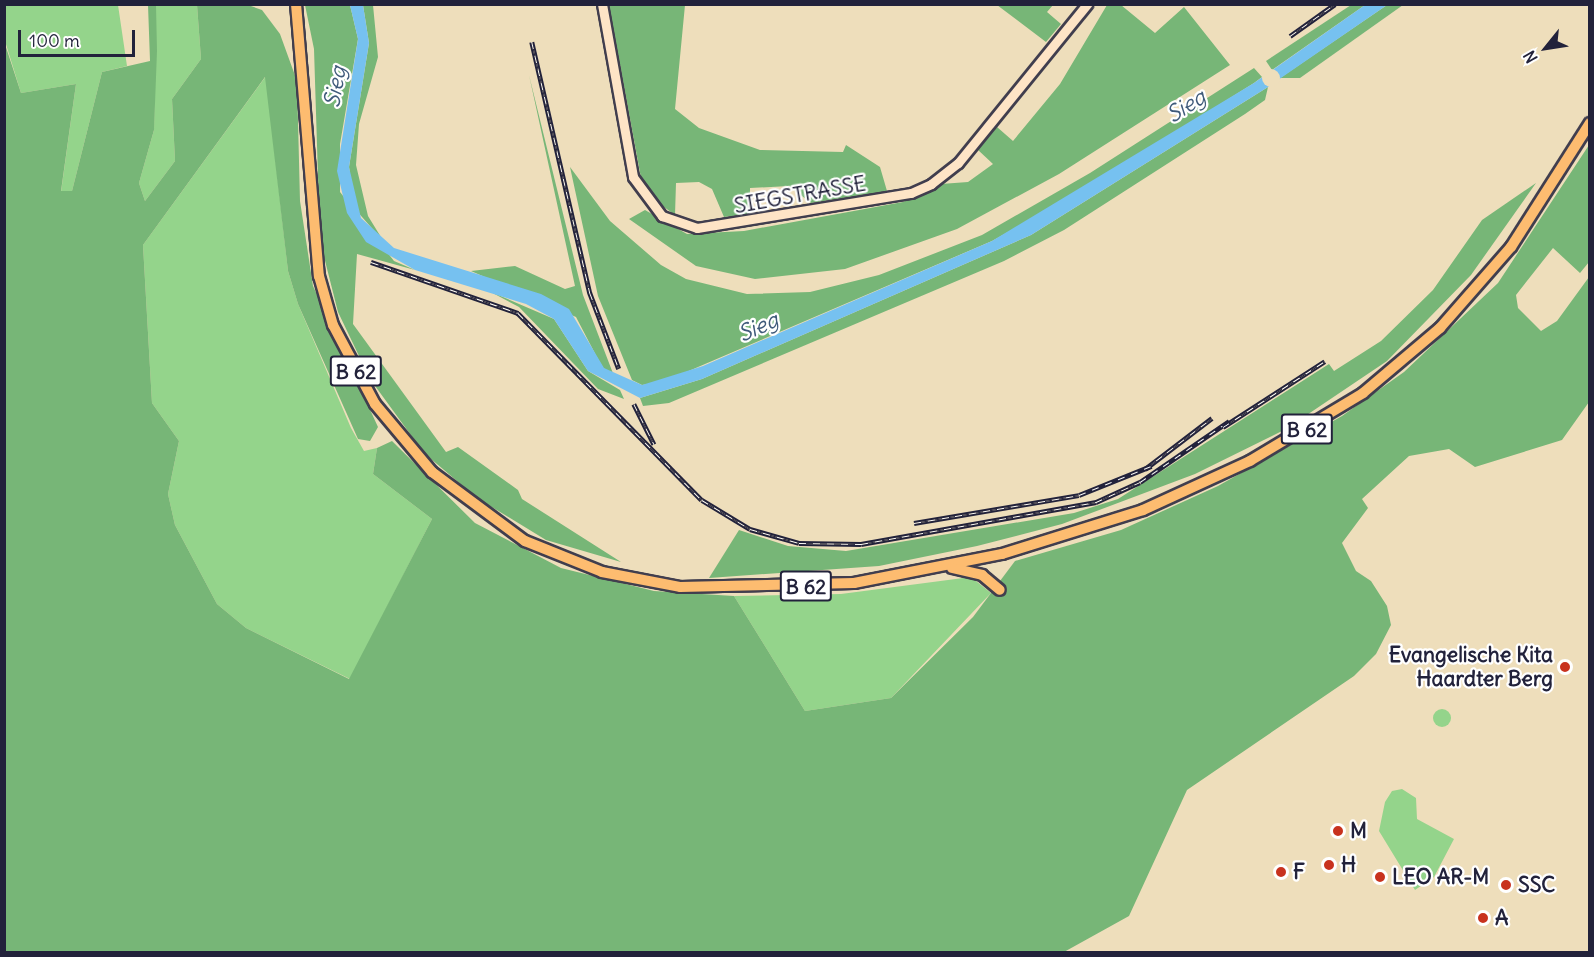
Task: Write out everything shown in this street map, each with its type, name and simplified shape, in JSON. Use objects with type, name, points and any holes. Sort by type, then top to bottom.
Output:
[{"type":"main road","name":"B 62","points":[[296,4],[306,86],[311,230],[326,302],[375,404],[440,479],[525,541],[577,564],[650,583],[788,588],[943,567],[1056,539],[1143,510],[1295,436],[1417,350],[1479,288],[1518,237],[1590,123]]},
{"type":"main road","points":[[943,567],[974,571],[1000,590]]},
{"type":"street","name":"SIEGSTRASSE","points":[[602,4],[633,177],[662,216],[697,228],[911,193],[931,184],[958,163],[1087,4]]},
{"type":"green space","points":[[4,5],[118,5],[127,66],[102,72],[72,191],[61,192],[76,84],[21,93],[5,41]]},
{"type":"green space","points":[[148,5],[156,5],[157,51],[154,130],[139,183],[145,201],[175,161],[172,99],[201,59],[197,5],[248,5],[262,10],[280,34],[297,81],[300,201],[313,286],[378,427],[370,441],[358,439],[298,304],[288,271],[265,77],[143,245],[152,403],[179,441],[168,494],[175,525],[217,604],[246,628],[349,679],[432,519],[373,474],[377,448],[392,441],[475,523],[561,568],[654,591],[734,596],[805,711],[891,698],[973,617],[1015,561],[1121,530],[1218,486],[1342,416],[1404,372],[1498,283],[1589,145],[1589,262],[1580,273],[1553,248],[1516,295],[1518,308],[1541,331],[1557,321],[1589,277],[1589,402],[1562,440],[1475,467],[1449,449],[1409,456],[1362,499],[1368,508],[1342,543],[1356,571],[1371,581],[1387,606],[1391,625],[1376,654],[1354,676],[1187,790],[1129,916],[1064,952],[5,952],[4,41],[21,93],[76,84],[61,191],[72,191],[102,72],[150,61]]},
{"type":"green space","points":[[156,5],[197,5],[201,59],[172,99],[175,161],[145,201],[139,183],[154,130]]},
{"type":"green space","points":[[305,5],[350,5],[358,39],[340,144],[340,192],[394,261],[415,270],[357,254],[353,324],[446,452],[458,447],[518,490],[522,499],[621,562],[546,540],[477,498],[424,453],[370,379],[338,312],[320,241],[314,49]]},
{"type":"green space","points":[[363,5],[373,5],[378,57],[359,124],[356,165],[368,216],[384,242],[355,209],[349,167],[369,43]]},
{"type":"green space","points":[[609,5],[685,5],[675,109],[699,128],[760,150],[843,152],[846,145],[880,167],[887,191],[811,203],[789,186],[750,188],[750,214],[724,217],[712,189],[699,182],[676,183],[675,215],[653,199],[641,178]]},
{"type":"green space","points":[[997,5],[1053,5],[1047,12],[1061,24],[1046,42]]},
{"type":"green space","points":[[1107,5],[1121,5],[1155,33],[1184,7],[1230,65],[1059,174],[957,229],[845,269],[755,279],[696,266],[629,219],[645,210],[687,234],[744,231],[903,202],[941,184],[968,182],[993,164],[977,149],[997,127],[1013,141],[1060,84]]},
{"type":"green space","points":[[1351,5],[1365,5],[1272,70],[1266,61]]},
{"type":"green space","points":[[1387,5],[1403,5],[1300,78],[1280,78]]},
{"type":"green space","points":[[1254,68],[1262,77],[1254,83],[1077,194],[992,241],[663,382],[642,385],[632,380],[598,296],[570,167],[610,221],[661,265],[686,279],[747,294],[810,292],[879,275],[982,235],[1090,173]]},
{"type":"green space","points":[[529,75],[583,295],[614,376],[602,367],[576,317],[471,271],[515,266],[565,289],[575,286]]},
{"type":"green space","points":[[266,76],[288,271],[298,304],[351,428],[364,451],[377,448],[373,474],[432,519],[350,679],[246,628],[217,604],[175,525],[168,494],[179,441],[152,403],[143,245]]},
{"type":"green space","points":[[1268,87],[1265,100],[1245,114],[1064,230],[1004,261],[669,403],[643,406],[640,398],[702,379],[1031,235]]},
{"type":"green space","points":[[1536,183],[1471,275],[1387,361],[1286,429],[1195,474],[1062,524],[977,546],[879,566],[709,578],[739,530],[788,546],[846,551],[1074,513],[1118,499],[1329,364],[1334,371],[1381,341],[1433,290],[1482,220]]},
{"type":"green space","points":[[489,291],[554,319],[588,371],[620,390],[624,399],[598,389],[519,307]]},
{"type":"green space","points":[[971,577],[991,593],[891,698],[805,711],[734,596],[841,594]]},
{"type":"green space","points":[[1438,709],[1446,709],[1451,714],[1449,725],[1438,727],[1433,722],[1433,714]]},
{"type":"green space","points":[[1402,789],[1416,798],[1417,819],[1454,839],[1434,877],[1415,890],[1379,831],[1385,802],[1392,791]]},
{"type":"water","points":[[350,5],[363,5],[369,43],[349,167],[361,218],[394,248],[541,294],[569,309],[604,368],[642,385],[703,366],[992,241],[1254,83],[1365,5],[1387,5],[1268,87],[1031,235],[702,379],[640,398],[588,371],[554,319],[526,304],[415,270],[366,242],[347,213],[337,171],[358,39]]},
{"type":"pier","points":[[1271,69],[1277,72],[1280,78],[1277,84],[1271,87],[1265,84],[1262,78],[1265,72]]},
{"type":"railway","points":[[1290,36],[1335,4]]},
{"type":"railway","points":[[532,42],[590,293],[619,369]]},
{"type":"railway","points":[[371,262],[518,313],[702,500],[750,529],[799,543],[861,544],[1096,502],[1140,482],[1229,421]]},
{"type":"railway","points":[[1223,427],[1325,361]]},
{"type":"railway","points":[[634,404],[654,444]]},
{"type":"railway","points":[[1145,469],[1212,418]]},
{"type":"railway","points":[[914,523],[1079,495],[1151,466]]},
{"type":"place","name":"Evangelische Kita Haardter Berg","points":[[1565,667]]},
{"type":"place","name":"M","points":[[1338,831]]},
{"type":"place","name":"H","points":[[1329,865]]},
{"type":"place","name":"F","points":[[1281,872]]},
{"type":"place","name":"LEO AR-M","points":[[1380,877]]},
{"type":"place","name":"SSC","points":[[1506,885]]},
{"type":"place","name":"A","points":[[1483,918]]},
{"type":"water label","name":"Sieg","points":[[335,87]]},
{"type":"water label","name":"Sieg","points":[[1186,106]]},
{"type":"water label","name":"Sieg","points":[[758,327]]}]
